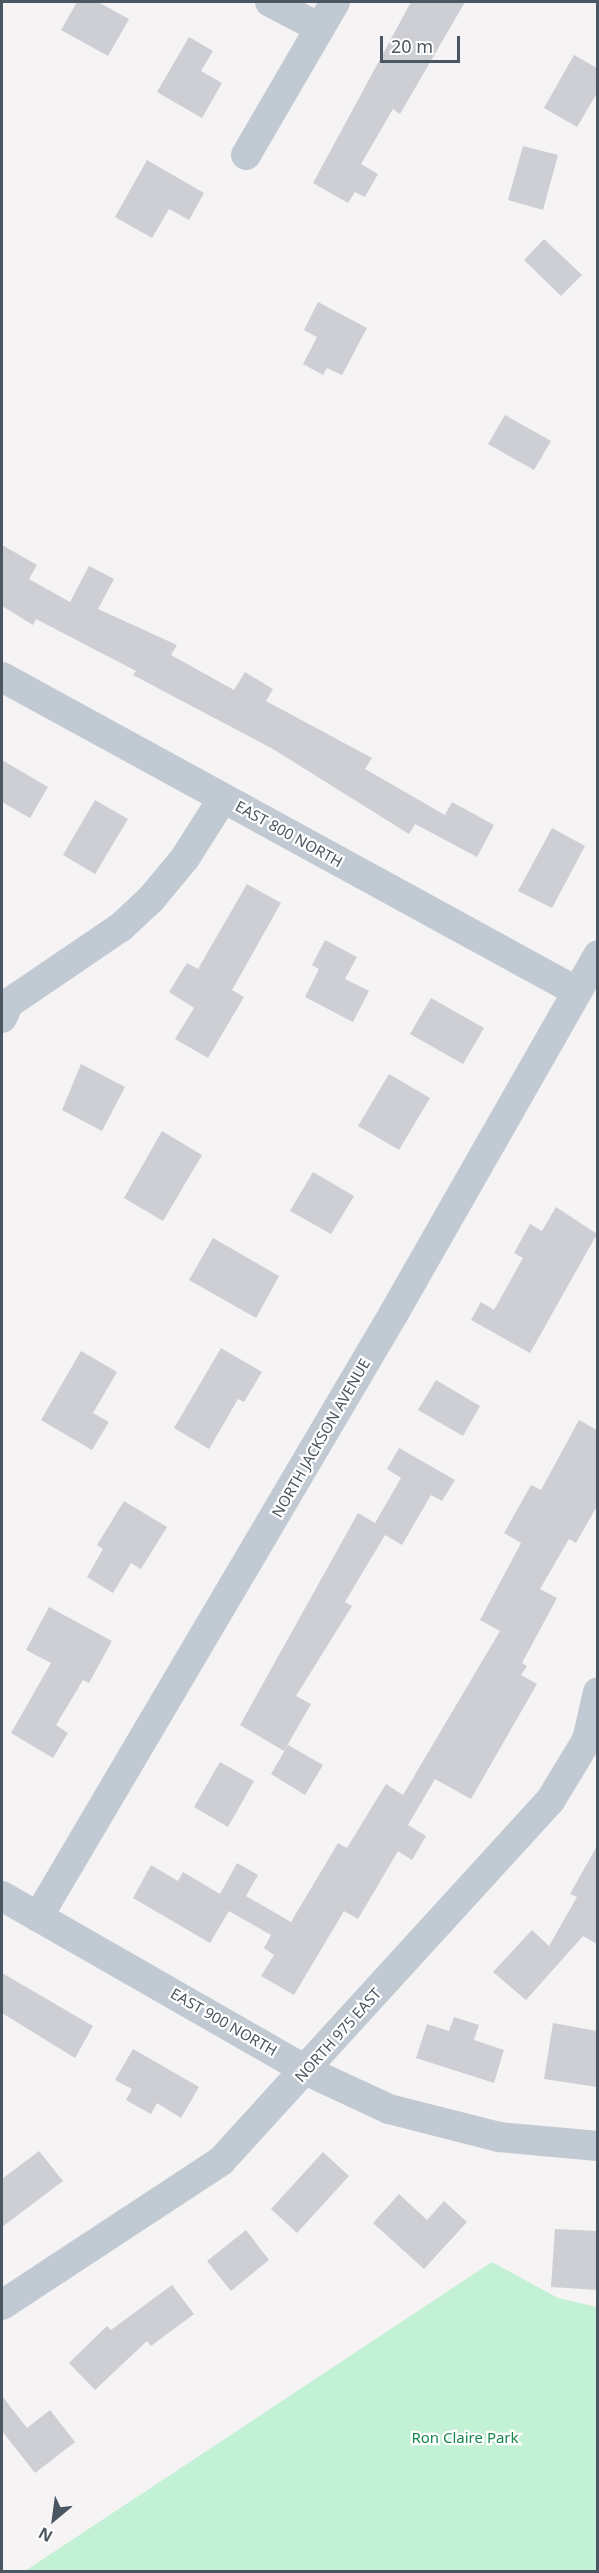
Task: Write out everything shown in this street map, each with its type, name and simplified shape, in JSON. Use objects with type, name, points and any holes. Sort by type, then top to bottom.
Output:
[{"type":"street","points":[[270,2],[320,28]]},
{"type":"street","points":[[246,155],[335,2]]},
{"type":"street","name":"EAST 800 NORTH","points":[[2,677],[576,990]]},
{"type":"street","points":[[2,1018],[9,1003],[121,927],[151,899],[185,858],[223,798]]},
{"type":"street","name":"NORTH JACKSON AVENUE","points":[[38,1917],[394,1313],[597,955]]},
{"type":"street","name":"NORTH 975 EAST","points":[[2,2305],[221,2161],[307,2070],[550,1801],[587,1740],[597,1692]]},
{"type":"street","name":"EAST 900 NORTH","points":[[2,1896],[307,2070],[389,2109],[499,2137],[597,2146]]},
{"type":"green space","name":"Ron Claire Park","points":[[492,2262],[558,2298],[597,2307],[597,2571],[25,2571]]},
{"type":"building","points":[[77,2],[98,2],[129,19],[108,56],[61,30]]},
{"type":"building","points":[[411,2],[465,2],[400,114],[393,109],[361,164],[378,174],[365,197],[355,192],[348,203],[313,183]]},
{"type":"building","points":[[189,37],[213,51],[201,71],[222,83],[202,118],[157,92]]},
{"type":"building","points":[[574,55],[597,68],[597,93],[577,127],[544,108]]},
{"type":"building","points":[[523,146],[558,155],[543,210],[508,200]]},
{"type":"building","points":[[147,160],[204,193],[189,220],[169,209],[152,238],[115,217]]},
{"type":"building","points":[[544,239],[582,275],[561,296],[524,260]]},
{"type":"building","points":[[318,302],[367,328],[342,375],[327,368],[323,375],[303,364],[317,337],[304,330]]},
{"type":"building","points":[[505,415],[551,441],[534,470],[488,444]]},
{"type":"building","points":[[2,545],[37,565],[29,579],[70,602],[89,566],[114,579],[98,609],[177,645],[171,655],[234,690],[245,672],[273,689],[266,701],[372,758],[365,769],[445,815],[452,802],[494,825],[477,857],[415,824],[409,834],[273,749],[133,675],[136,671],[36,619],[33,625],[2,606]]},
{"type":"building","points":[[2,760],[48,787],[30,818],[2,802]]},
{"type":"building","points":[[95,800],[128,819],[95,874],[63,855]]},
{"type":"building","points":[[552,828],[585,846],[552,908],[518,891]]},
{"type":"building","points":[[247,884],[281,903],[232,990],[244,997],[208,1058],[175,1039],[194,1008],[169,992],[187,963],[198,969]]},
{"type":"building","points":[[325,940],[357,957],[345,979],[369,991],[353,1022],[305,997],[319,969],[312,965]]},
{"type":"building","points":[[431,998],[484,1028],[463,1064],[410,1034]]},
{"type":"building","points":[[81,1064],[125,1087],[102,1131],[62,1110]]},
{"type":"building","points":[[389,1074],[430,1098],[399,1150],[358,1126]]},
{"type":"building","points":[[162,1131],[202,1155],[163,1221],[124,1198]]},
{"type":"building","points":[[313,1172],[354,1196],[331,1234],[290,1211]]},
{"type":"building","points":[[556,1207],[597,1234],[530,1353],[471,1320],[481,1302],[494,1310],[523,1258],[514,1253],[530,1224],[542,1231]]},
{"type":"building","points":[[213,1238],[279,1276],[256,1318],[189,1280]]},
{"type":"building","points":[[221,1348],[262,1372],[244,1402],[238,1399],[209,1449],[174,1428]]},
{"type":"building","points":[[81,1351],[117,1372],[93,1413],[109,1422],[92,1450],[41,1420]]},
{"type":"building","points":[[436,1380],[480,1406],[463,1436],[418,1410]]},
{"type":"building","points":[[579,1420],[597,1430],[597,1506],[576,1543],[569,1539],[540,1589],[557,1598],[522,1663],[527,1666],[521,1675],[537,1684],[471,1799],[435,1779],[408,1825],[426,1836],[412,1860],[398,1851],[358,1919],[344,1911],[294,1995],[261,1976],[274,1955],[264,1948],[271,1935],[229,1911],[210,1943],[133,1898],[151,1865],[178,1881],[183,1872],[220,1894],[237,1863],[258,1875],[246,1896],[291,1922],[338,1843],[347,1848],[386,1784],[403,1795],[500,1631],[480,1620],[521,1543],[504,1533],[531,1485],[541,1490]]},
{"type":"building","points":[[399,1448],[455,1480],[442,1501],[431,1495],[402,1545],[385,1535],[345,1602],[352,1606],[296,1696],[311,1704],[284,1751],[240,1725],[358,1513],[375,1523],[401,1478],[387,1469]]},
{"type":"building","points":[[124,1501],[167,1527],[141,1569],[131,1563],[113,1593],[87,1577],[103,1549],[97,1545]]},
{"type":"building","points":[[49,1607],[112,1641],[89,1683],[83,1680],[56,1725],[68,1733],[53,1758],[11,1733],[51,1663],[26,1650]]},
{"type":"building","points":[[288,1745],[323,1765],[305,1795],[271,1774]]},
{"type":"building","points":[[220,1762],[254,1781],[228,1827],[194,1807]]},
{"type":"building","points":[[597,1846],[597,1944],[583,1936],[526,2000],[493,1972],[532,1930],[549,1946],[577,1897],[570,1894]]},
{"type":"building","points":[[2,1973],[93,2026],[75,2058],[2,2013]]},
{"type":"building","points":[[454,2017],[479,2025],[474,2040],[504,2050],[494,2083],[416,2058],[427,2024],[449,2031]]},
{"type":"building","points":[[553,2023],[597,2031],[597,2087],[544,2079]]},
{"type":"building","points":[[133,2049],[199,2087],[181,2118],[157,2103],[151,2114],[126,2100],[132,2089],[115,2080]]},
{"type":"building","points":[[39,2151],[63,2181],[2,2227],[2,2179]]},
{"type":"building","points":[[323,2152],[349,2176],[297,2233],[271,2209]]},
{"type":"building","points":[[399,2194],[427,2220],[444,2201],[467,2222],[424,2269],[373,2223]]},
{"type":"building","points":[[555,2229],[597,2231],[597,2290],[551,2287]]},
{"type":"building","points":[[246,2230],[269,2260],[231,2291],[207,2261]]},
{"type":"building","points":[[172,2285],[194,2314],[151,2346],[147,2341],[95,2390],[69,2363],[107,2326],[111,2330]]},
{"type":"building","points":[[2,2396],[27,2428],[50,2410],[75,2442],[35,2473],[2,2431]]}]
